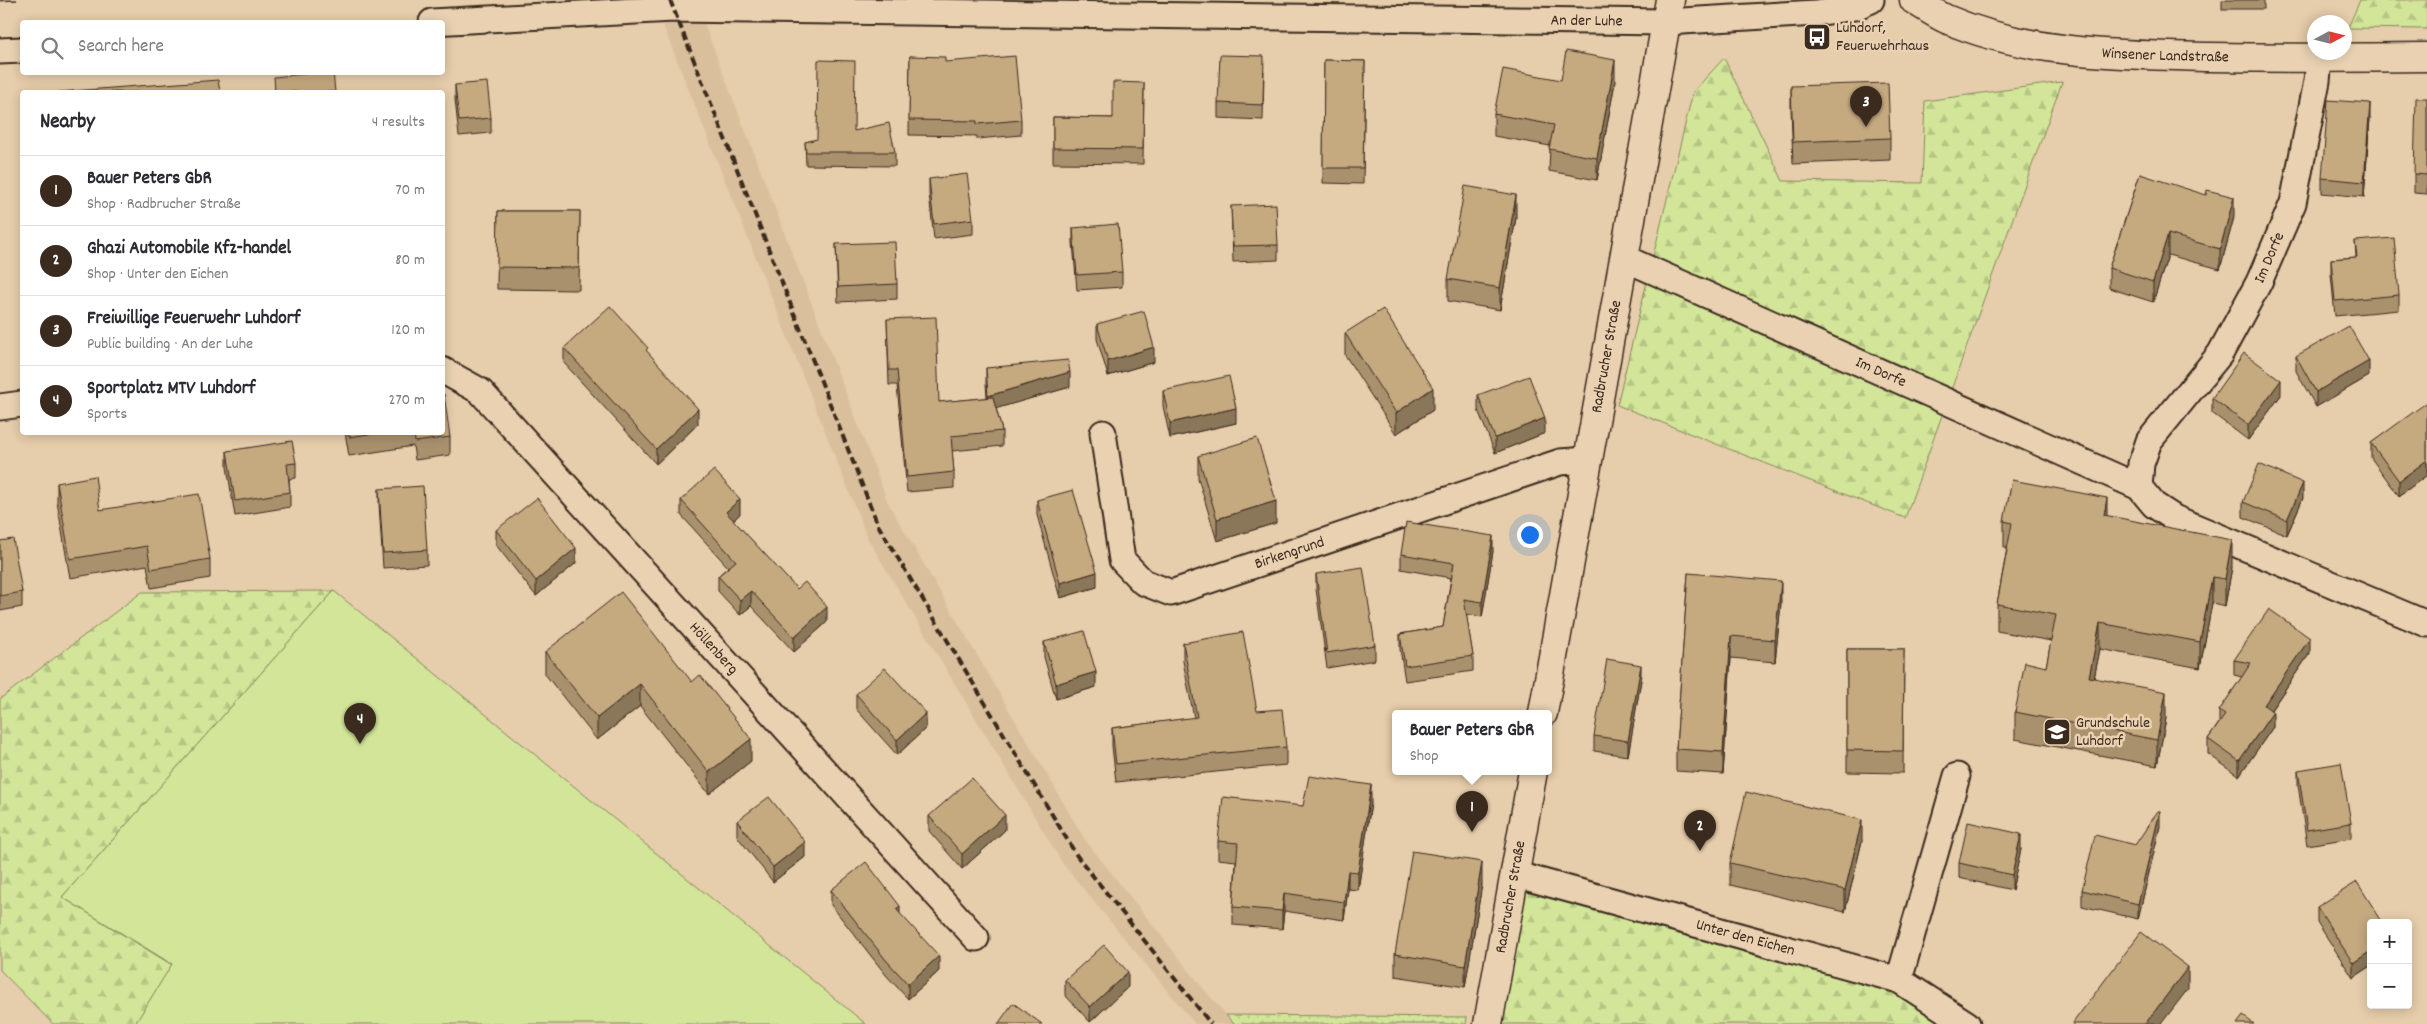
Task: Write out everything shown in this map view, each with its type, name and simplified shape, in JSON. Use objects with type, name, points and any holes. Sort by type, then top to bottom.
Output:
[{"type":"street","name":"An der Luhe","points":[[445,21],[674,9],[1816,13],[1855,7],[1870,0]]},
{"type":"street","name":"Winsener Landstraße","points":[[1914,0],[1946,19],[1999,37],[2064,50],[2119,55],[2307,58]]},
{"type":"street","name":"Radbrucher Straße","points":[[1544,710],[1668,11]]},
{"type":"street","points":[[0,51],[20,50]]},
{"type":"street","name":"Winsener Landstraße","points":[[2352,58],[2427,57]]},
{"type":"street","name":"Im Dorfe","points":[[2139,487],[2141,464],[2149,441],[2220,354],[2259,282],[2293,202],[2317,81],[2319,60]]},
{"type":"street","name":"Im Dorfe","points":[[1624,258],[2139,487],[2154,505],[2174,518],[2427,624]]},
{"type":"street","name":"Höllenberg","points":[[445,372],[480,391],[976,938]]},
{"type":"street","points":[[0,408],[20,404]]},
{"type":"street","name":"Birkengrund","points":[[1103,433],[1122,560],[1143,582],[1171,594],[1560,462],[1588,460]]},
{"type":"street","name":"Radbrucher Straße","points":[[1488,1024],[1532,775]]},
{"type":"street","points":[[1899,980],[1957,776]]},
{"type":"street","name":"Unter den Eichen","points":[[1514,874],[1899,980],[1967,1024]]},
{"type":"shaded area","points":[[653,0],[695,0],[888,503],[1085,840],[1201,986],[1234,1024],[1195,1024],[1063,864],[868,539]]},
{"type":"green space","points":[[2360,0],[2427,0],[2427,29],[2352,28],[2352,19]]},
{"type":"green space","points":[[1724,58],[1783,181],[1922,183],[1925,101],[2062,82],[1905,518],[1617,405],[1693,92]]},
{"type":"green space","points":[[334,591],[62,897],[172,965],[135,1024],[53,1024],[0,970],[0,699],[142,592]]},
{"type":"green space","points":[[334,591],[866,1024],[135,1024],[172,964],[62,897]]},
{"type":"green space","points":[[1524,884],[1887,985],[1947,1024],[1502,1024]]},
{"type":"green space","points":[[1226,1015],[1467,1017],[1466,1024],[1234,1024]]},
{"type":"building","points":[[1566,51],[1615,60],[1597,158],[1549,149],[1554,125],[1494,114],[1503,69],[1561,80]]},
{"type":"building","points":[[1220,55],[1264,56],[1263,105],[1218,103]]},
{"type":"building","points":[[910,56],[945,57],[945,62],[1015,56],[1021,120],[977,124],[977,121],[909,120]]},
{"type":"building","points":[[818,60],[855,61],[854,131],[889,123],[895,152],[806,152],[805,142],[817,139]]},
{"type":"building","points":[[1324,60],[1365,61],[1363,168],[1323,168]]},
{"type":"building","points":[[333,75],[335,90],[275,90],[274,77]]},
{"type":"building","points":[[218,80],[220,90],[86,90]]},
{"type":"building","points":[[487,82],[491,118],[459,121],[455,85]]},
{"type":"building","points":[[1113,82],[1144,83],[1143,149],[1053,148],[1053,117],[1113,118]]},
{"type":"building","points":[[1888,83],[1890,138],[1793,142],[1791,86]]},
{"type":"building","points":[[2416,98],[2427,98],[2427,175],[2414,174]]},
{"type":"building","points":[[2328,100],[2370,103],[2364,182],[2322,178]]},
{"type":"building","points":[[967,174],[973,219],[934,224],[929,179]]},
{"type":"building","points":[[2140,174],[2206,195],[2207,190],[2234,197],[2220,249],[2168,234],[2153,282],[2109,268]]},
{"type":"building","points":[[1465,186],[1516,195],[1500,288],[1448,279]]},
{"type":"building","points":[[1276,204],[1278,245],[1233,246],[1231,206]]},
{"type":"building","points":[[498,211],[580,211],[579,268],[497,267]]},
{"type":"building","points":[[1118,224],[1122,272],[1077,275],[1073,228]]},
{"type":"building","points":[[2394,238],[2399,295],[2335,301],[2331,259],[2357,257],[2355,241]]},
{"type":"building","points":[[895,242],[897,284],[838,287],[836,244]]},
{"type":"building","points":[[610,306],[648,348],[646,350],[698,409],[656,449],[564,348]]},
{"type":"building","points":[[1383,309],[1433,388],[1396,413],[1345,333]]},
{"type":"building","points":[[1144,311],[1154,347],[1108,361],[1097,324]]},
{"type":"building","points":[[936,317],[939,402],[993,397],[1002,431],[951,436],[954,472],[907,477],[897,370],[889,370],[887,319]]},
{"type":"building","points":[[2349,326],[2369,361],[2316,392],[2296,356]]},
{"type":"building","points":[[2244,353],[2281,380],[2248,425],[2212,398]]},
{"type":"building","points":[[1068,360],[1070,372],[988,396],[986,368]]},
{"type":"building","points":[[1229,376],[1236,408],[1170,423],[1163,391]]},
{"type":"building","points":[[1529,376],[1545,418],[1495,438],[1478,395]]},
{"type":"building","points":[[445,401],[450,437],[415,442],[414,435],[445,435]]},
{"type":"building","points":[[2426,403],[2427,460],[2399,481],[2371,443]]},
{"type":"building","points":[[1257,438],[1276,501],[1217,519],[1198,456]]},
{"type":"building","points":[[292,441],[296,463],[287,464],[290,492],[235,501],[227,451]]},
{"type":"building","points":[[2259,464],[2303,483],[2287,520],[2243,502]]},
{"type":"building","points":[[714,470],[740,499],[726,512],[797,589],[805,582],[827,607],[794,637],[751,591],[740,600],[718,576],[736,561],[681,500]]},
{"type":"building","points":[[95,476],[100,510],[199,494],[210,559],[151,569],[147,546],[70,559],[57,483]]},
{"type":"building","points":[[2012,480],[2107,498],[2104,515],[2232,540],[2225,579],[2212,577],[2200,642],[2100,623],[2089,677],[2166,692],[2157,740],[2015,712],[2025,662],[2046,667],[2056,615],[1997,604],[2012,523],[2004,521]]},
{"type":"building","points":[[423,486],[427,550],[383,553],[379,489]]},
{"type":"building","points":[[1073,490],[1097,572],[1060,583],[1037,500]]},
{"type":"building","points":[[537,498],[576,548],[536,581],[496,530]]},
{"type":"building","points":[[1406,522],[1493,536],[1482,602],[1464,599],[1473,656],[1405,666],[1400,634],[1443,627],[1454,563],[1401,554]]},
{"type":"building","points":[[13,539],[22,592],[0,596],[0,541]]},
{"type":"building","points":[[1363,567],[1375,645],[1327,653],[1316,574]]},
{"type":"building","points":[[1688,573],[1781,581],[1775,640],[1731,636],[1723,752],[1676,749]]},
{"type":"building","points":[[621,592],[692,682],[700,675],[751,739],[709,772],[640,684],[597,718],[545,652]]},
{"type":"building","points":[[2269,609],[2310,638],[2264,705],[2273,712],[2239,761],[2208,739],[2225,715],[2219,711],[2251,663],[2234,660]]},
{"type":"building","points":[[1084,631],[1096,672],[1056,684],[1044,642]]},
{"type":"building","points":[[1243,632],[1257,711],[1282,709],[1286,747],[1116,764],[1112,728],[1197,717],[1183,643]]},
{"type":"building","points":[[1847,649],[1904,649],[1903,751],[1847,750]]},
{"type":"building","points":[[1607,659],[1641,665],[1628,741],[1594,736]]},
{"type":"building","points":[[885,668],[926,713],[897,740],[856,694]]},
{"type":"building","points":[[2341,763],[2351,823],[2307,830],[2298,770]]},
{"type":"building","points":[[1309,776],[1371,785],[1358,872],[1348,871],[1344,902],[1284,893],[1282,911],[1233,907],[1238,843],[1218,841],[1223,797],[1303,806]]},
{"type":"building","points":[[972,778],[1005,815],[962,854],[929,816]]},
{"type":"building","points":[[1746,792],[1862,820],[1845,890],[1730,863]]},
{"type":"building","points":[[769,797],[805,842],[773,867],[737,821]]},
{"type":"building","points":[[2158,811],[2160,811],[2138,904],[2082,890],[2095,835],[2135,845]]},
{"type":"building","points":[[1968,822],[2021,834],[2012,875],[1959,863]]},
{"type":"building","points":[[1412,851],[1482,862],[1465,966],[1395,954]]},
{"type":"building","points":[[866,862],[900,906],[896,909],[939,956],[908,984],[886,960],[831,890]]},
{"type":"building","points":[[2357,882],[2380,919],[2367,919],[2367,954],[2353,963],[2317,907]]},
{"type":"building","points":[[2141,932],[2188,967],[2145,1024],[2072,1024]]},
{"type":"building","points":[[1104,945],[1128,972],[1090,1007],[1065,980]]},
{"type":"building","points":[[1013,1003],[1042,1024],[998,1024]]},
{"type":"building","points":[[2243,1016],[2254,1024],[2237,1024]]},
{"type":"railway","points":[[670,0],[878,525],[1077,856],[1211,1024]]},
{"type":"place","name":"Luhdorf, Feuerwehrhaus","points":[[1817,37]]},
{"type":"place","name":"Freiwillige Feuerwehr Luhdorf","points":[[1866,127]]},
{"type":"place","name":"Grundschule Luhdorf","points":[[2057,732]]},
{"type":"place","name":"Sportplatz MTV Luhdorf","points":[[360,744]]},
{"type":"place","name":"Bauer Peters GbR","points":[[1472,832]]},
{"type":"place","name":"Ghazi Automobile Kfz-handel","points":[[1700,851]]}]
